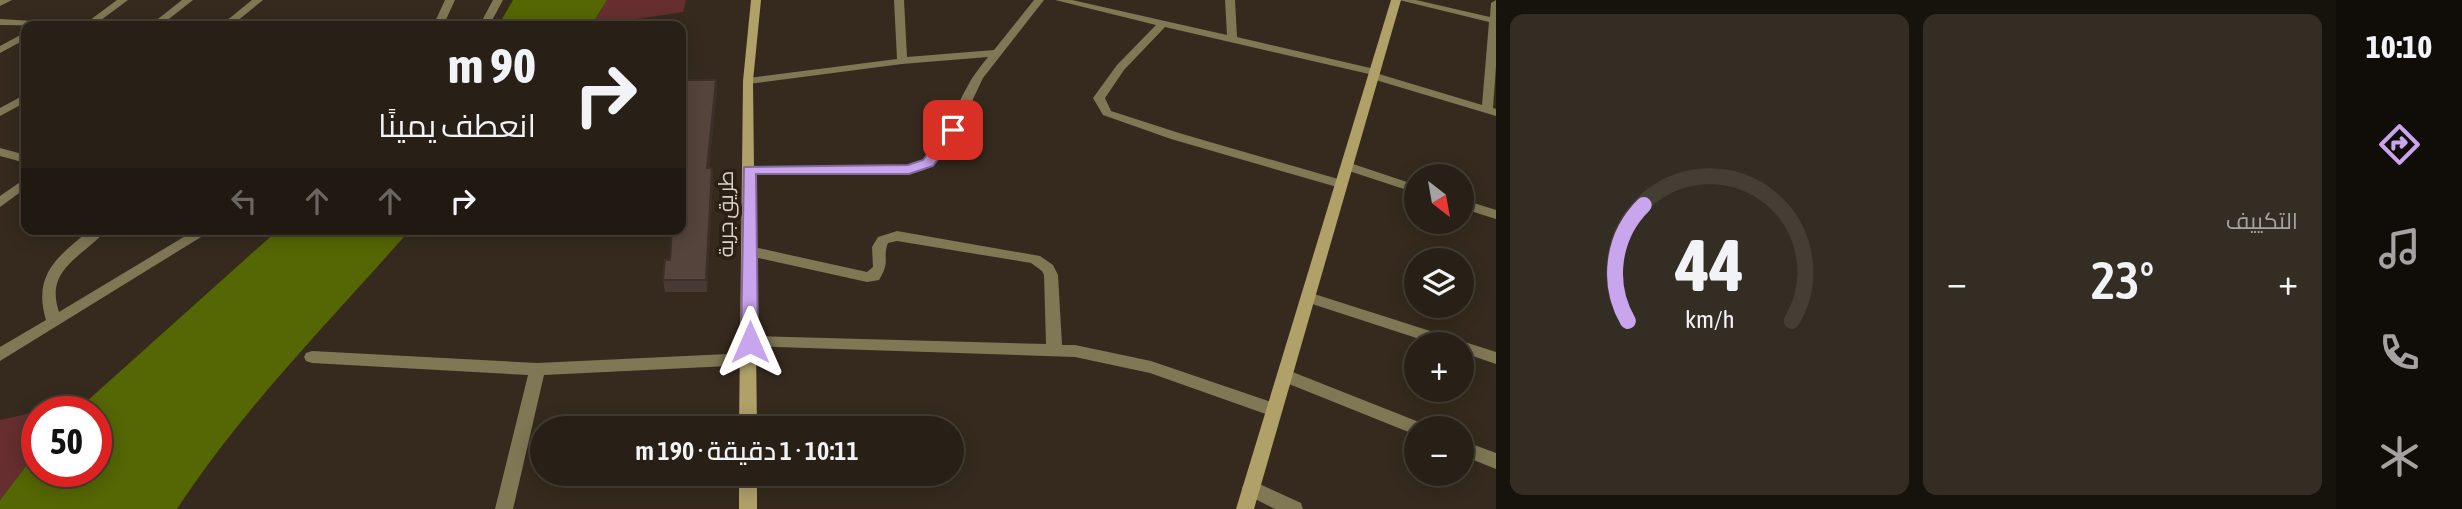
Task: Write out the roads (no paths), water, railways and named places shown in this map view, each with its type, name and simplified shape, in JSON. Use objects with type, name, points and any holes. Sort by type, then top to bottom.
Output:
[{"type":"main road","name":"طريق جربة","points":[[748,416],[748,81],[755,0]]},
{"type":"main road","points":[[1245,509],[1396,0]]},
{"type":"main road","points":[[748,486],[748,509]]},
{"type":"street","points":[[0,3],[7,0]]},
{"type":"street","points":[[94,21],[123,0]]},
{"type":"street","points":[[161,21],[188,0]]},
{"type":"street","points":[[231,21],[258,0]]},
{"type":"street","points":[[440,21],[450,0]]},
{"type":"street","points":[[487,21],[498,0]]},
{"type":"street","points":[[900,0],[902,61]]},
{"type":"street","points":[[749,170],[887,171],[919,167],[937,154],[953,130],[965,98],[1039,0]]},
{"type":"street","points":[[1060,0],[1232,38],[1374,74],[1491,111],[1496,3]]},
{"type":"street","points":[[1230,0],[1232,38]]},
{"type":"street","points":[[1404,0],[1495,20]]},
{"type":"street","points":[[0,22],[21,24]]},
{"type":"street","points":[[1164,23],[1130,57],[1107,86],[1100,99],[1107,113],[1175,136],[1341,184]]},
{"type":"street","points":[[0,50],[21,38]]},
{"type":"street","points":[[748,81],[902,61],[999,53]]},
{"type":"street","points":[[0,113],[21,100]]},
{"type":"street","points":[[0,152],[21,158]]},
{"type":"street","points":[[1347,166],[1404,185]]},
{"type":"street","points":[[0,203],[21,186]]},
{"type":"street","points":[[1474,208],[1496,215]]},
{"type":"street","points":[[54,321],[46,292],[50,279],[93,235]]},
{"type":"street","points":[[0,355],[197,235]]},
{"type":"street","points":[[749,251],[867,278],[874,276],[880,267],[879,247],[883,240],[897,236],[1035,259],[1048,268],[1051,275],[1054,349]]},
{"type":"street","points":[[1308,296],[1417,332]]},
{"type":"street","points":[[750,342],[944,349],[1054,349],[1106,356],[1151,367],[1274,410]]},
{"type":"street","points":[[1474,351],[1496,358]]},
{"type":"street","points":[[312,357],[537,369],[749,359]]},
{"type":"street","points":[[504,509],[537,369]]},
{"type":"street","points":[[1285,374],[1404,423]]},
{"type":"street","points":[[1474,452],[1496,461]]},
{"type":"street","points":[[1251,488],[1294,509]]}]
